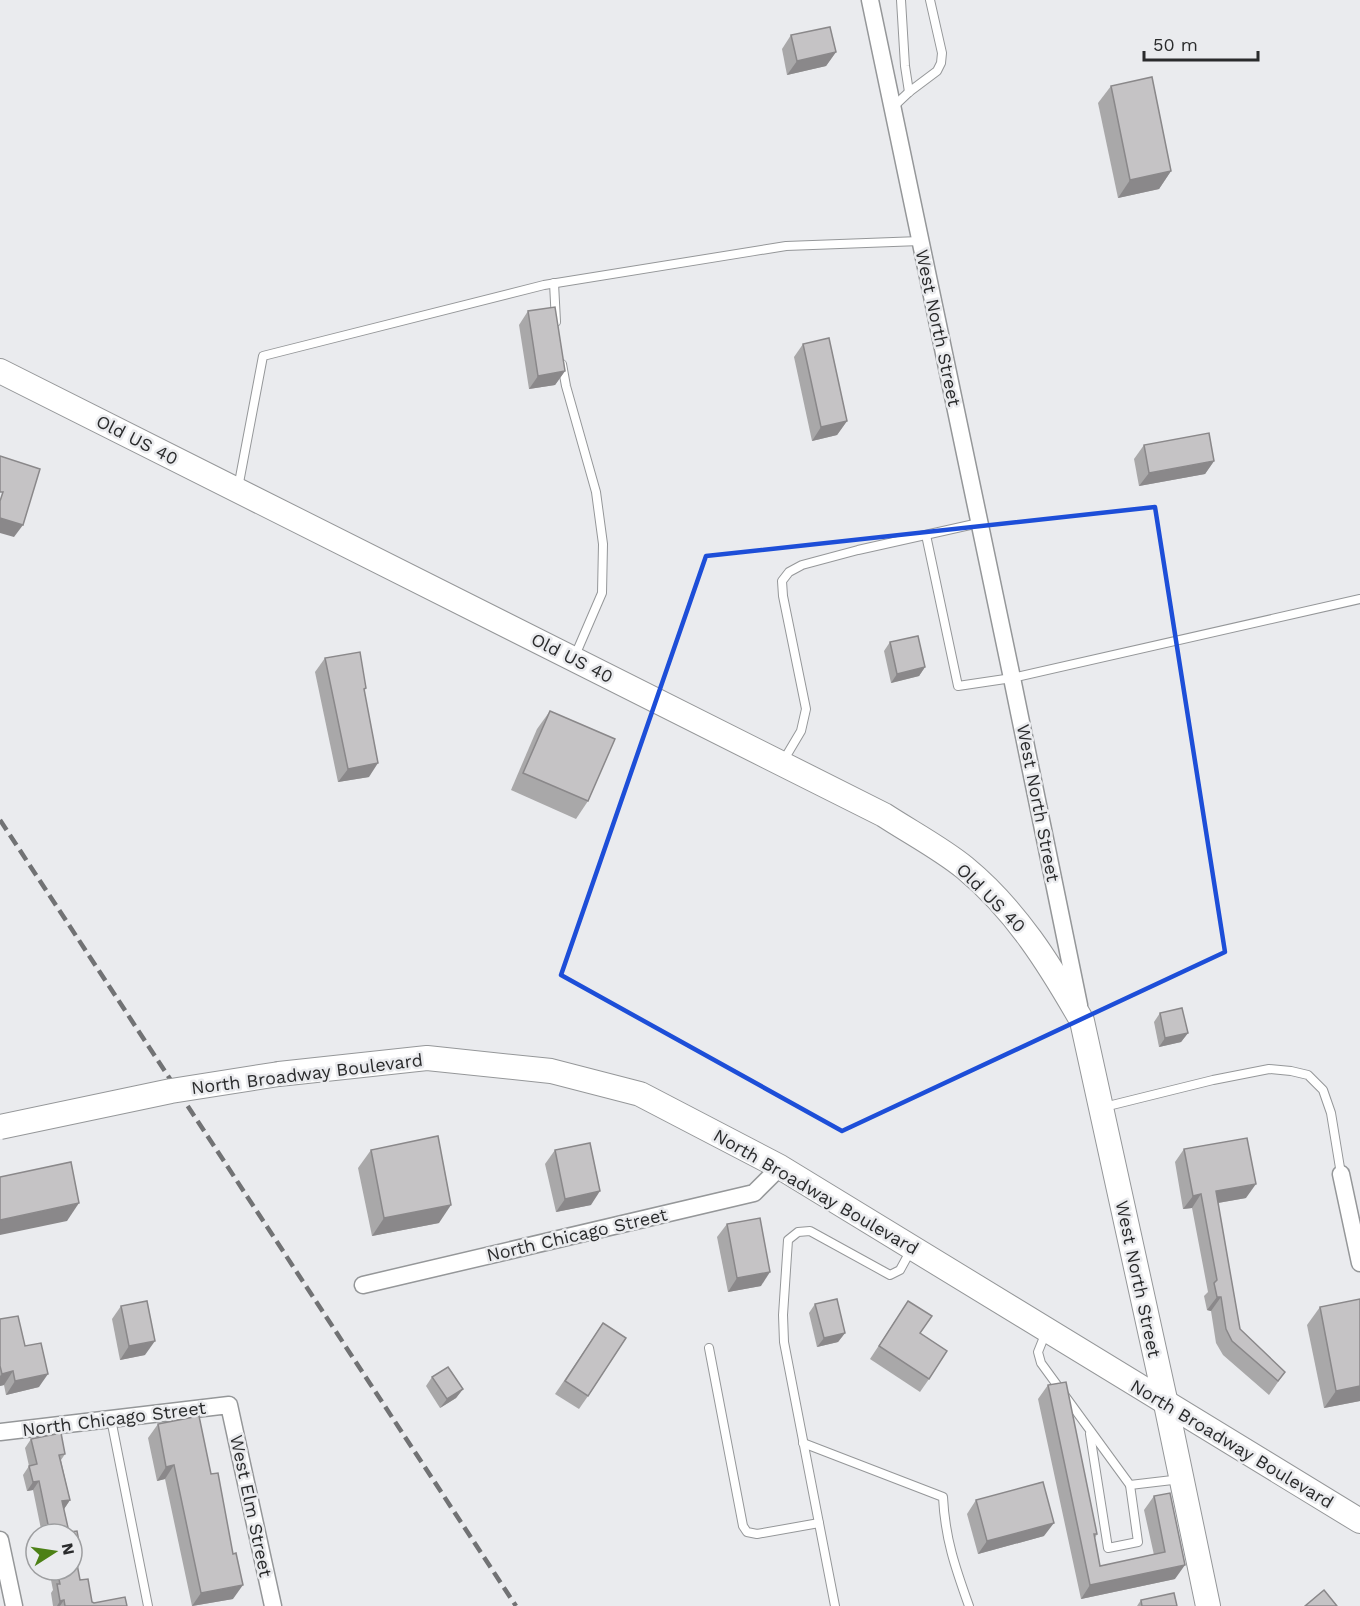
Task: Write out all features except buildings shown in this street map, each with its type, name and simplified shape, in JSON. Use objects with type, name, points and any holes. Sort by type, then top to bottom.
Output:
[{"type":"street","name":"West North Street","points":[[870,0],[1082,1021],[1208,1606]]},
{"type":"street","name":"Old US 40","points":[[0,371],[884,815],[965,868],[1017,919],[1055,974],[1082,1021]]},
{"type":"street","name":"North Broadway Boulevard","points":[[0,1127],[171,1091],[279,1074],[428,1058],[551,1071],[640,1094],[780,1167],[1360,1521]]},
{"type":"street","name":"North Chicago Street","points":[[363,1285],[754,1193],[780,1167]]},
{"type":"street","points":[[1341,1174],[1360,1263]]},
{"type":"street","name":"North Chicago Street","points":[[0,1432],[229,1405]]},
{"type":"street","name":"West Elm Street","points":[[229,1405],[273,1606]]},
{"type":"street","points":[[0,1540],[14,1606]]},
{"type":"lane","points":[[902,0],[905,66],[909,92]]},
{"type":"lane","points":[[892,109],[909,92],[937,71],[941,63],[942,53],[930,0]]},
{"type":"lane","points":[[238,491],[262,356],[554,283],[786,246],[920,241]]},
{"type":"lane","points":[[554,283],[557,333]]},
{"type":"lane","points":[[561,355],[566,386],[596,492],[603,544],[602,593],[574,659]]},
{"type":"lane","points":[[781,764],[801,731],[806,709],[783,596],[782,581],[789,572],[802,565],[979,523]]},
{"type":"lane","points":[[926,535],[958,686],[1012,678],[1360,600]]},
{"type":"lane","points":[[1101,1108],[1239,1074],[1269,1069],[1291,1071],[1308,1076],[1323,1090],[1331,1113],[1341,1174]]},
{"type":"lane","points":[[835,1606],[784,1342],[783,1315],[788,1240],[798,1232],[810,1231],[891,1275],[900,1270],[912,1248]]},
{"type":"lane","points":[[1047,1331],[1038,1352],[1041,1363],[1130,1485],[1138,1542],[1108,1548],[1089,1430]]},
{"type":"lane","points":[[709,1348],[743,1526],[747,1532],[757,1534],[819,1523]]},
{"type":"lane","points":[[111,1419],[148,1606]]},
{"type":"lane","points":[[803,1443],[943,1497],[947,1537],[969,1606]]},
{"type":"lane","points":[[1130,1485],[1181,1479]]},
{"type":"highlighted area","points":[[1155,507],[1225,952],[842,1131],[561,975],[706,556]]},
{"type":"railway","points":[[0,820],[516,1606]]}]
